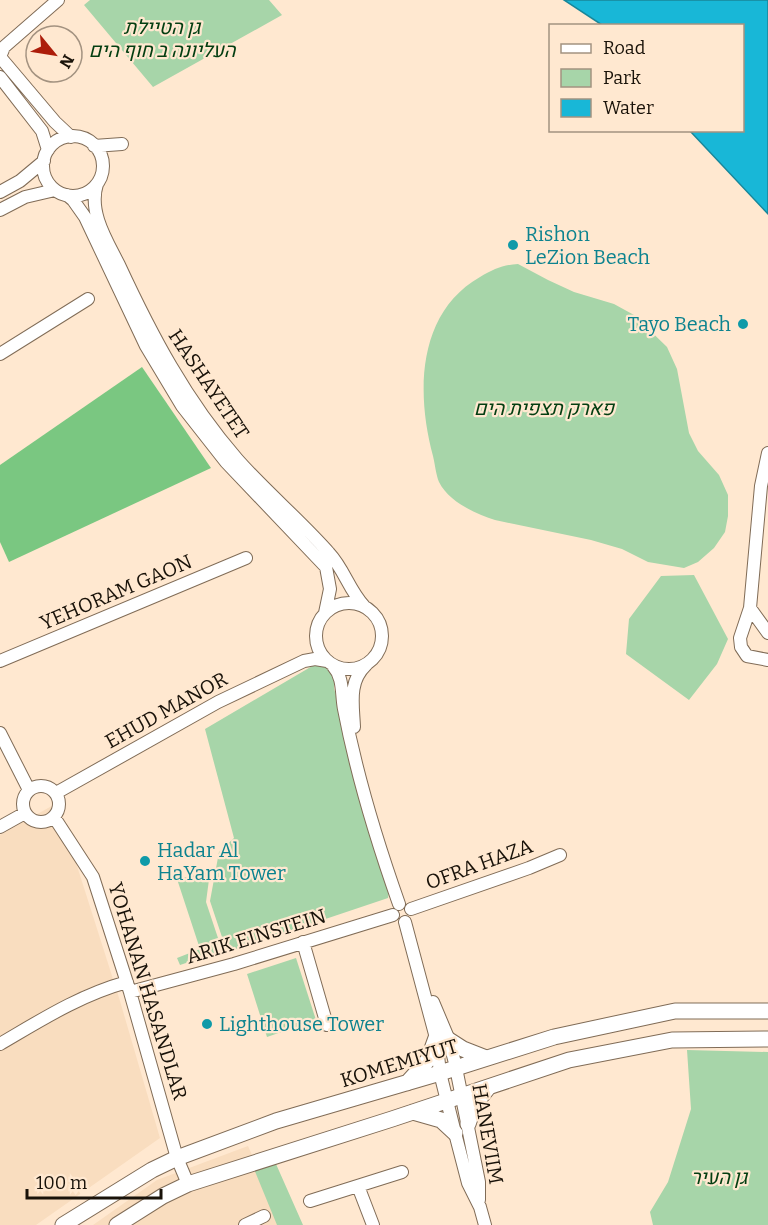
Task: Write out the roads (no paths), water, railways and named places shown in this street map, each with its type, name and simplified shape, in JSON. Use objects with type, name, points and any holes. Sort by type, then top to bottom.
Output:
[{"type":"main road","name":"KOMEMIYUT","points":[[63,1225],[152,1170],[177,1158],[276,1121],[554,1037],[675,1011],[768,1011]]},
{"type":"main road","points":[[407,1083],[428,1060],[442,1039],[486,1058]]},
{"type":"main road","points":[[117,1225],[164,1196],[189,1184],[569,1060],[672,1040],[768,1039]]},
{"type":"main road","points":[[468,1124],[475,1104],[489,1087]]},
{"type":"main road","points":[[413,1112],[441,1120],[455,1133]]},
{"type":"street","points":[[58,0],[4,44],[0,57],[55,122],[71,137]]},
{"type":"street","points":[[0,77],[42,131],[46,155],[45,177],[55,190],[67,195],[80,195],[89,191],[101,177],[102,160],[94,146],[80,137],[62,138],[46,155],[20,181],[0,192]]},
{"type":"street","points":[[94,146],[122,144],[102,160]]},
{"type":"street","name":"HASHAYETET","points":[[97,184],[94,200],[101,227],[141,313],[183,387],[237,459],[332,555],[352,592],[364,606]]},
{"type":"street","points":[[0,210],[25,197],[55,190]]},
{"type":"street","name":"HASHAYETET","points":[[67,195],[84,217],[146,346],[188,413],[226,462],[326,567],[330,589],[325,613]]},
{"type":"street","points":[[0,354],[88,299]]},
{"type":"street","points":[[768,453],[761,486],[750,608],[741,637],[741,647],[747,656],[768,660]]},
{"type":"street","name":"YEHORAM GAON","points":[[0,661],[246,558]]},
{"type":"street","points":[[355,764],[353,687],[357,675],[375,656],[382,637],[377,617],[364,606],[345,602],[325,613],[317,625],[316,645],[320,654],[341,676],[343,706],[355,764],[371,822],[401,909],[397,920],[405,922],[442,1039],[441,1073],[455,1098]]},
{"type":"street","points":[[750,608],[768,633]]},
{"type":"street","points":[[741,637],[756,629],[768,633]]},
{"type":"street","name":"EHUD MANOR","points":[[296,664],[310,648],[315,635]]},
{"type":"street","name":"EHUD MANOR","points":[[56,793],[218,702],[296,664],[315,659],[330,664]]},
{"type":"street","points":[[330,664],[351,669],[368,664]]},
{"type":"street","points":[[0,733],[29,790]]},
{"type":"street","points":[[41,785],[56,793],[59,805],[54,817],[41,822],[35,821],[25,813],[23,801],[29,790],[41,785]]},
{"type":"street","points":[[0,827],[25,813]]},
{"type":"street","name":"YOHANAN HASANDLAR","points":[[54,817],[93,877],[128,987],[177,1158],[189,1184]]},
{"type":"street","name":"OFRA HAZA","points":[[401,909],[529,868],[560,855]]},
{"type":"street","name":"ARIK EINSTEIN","points":[[0,1044],[75,1000],[101,989],[128,987],[234,964],[401,909]]},
{"type":"street","points":[[303,942],[327,1025]]},
{"type":"street","name":"HANEVIIM","points":[[442,1039],[456,1068],[455,1133],[468,1183],[480,1207],[485,1225]]},
{"type":"street","name":"HANEVIIM","points":[[455,1098],[468,1124],[479,1182],[480,1207]]},
{"type":"street","points":[[310,1201],[402,1172]]},
{"type":"street","points":[[358,1186],[373,1225]]},
{"type":"street","points":[[245,1225],[264,1216]]},
{"type":"water","points":[[564,0],[768,0],[768,214],[691,132],[744,132],[744,24],[600,24]]},
{"type":"place","name":"Rishon LeZion Beach","points":[[513,245]]},
{"type":"place","name":"Tayo Beach","points":[[743,324]]},
{"type":"place","name":"Hadar Al HaYam Tower","points":[[145,861]]},
{"type":"place","name":"Lighthouse Tower","points":[[207,1024]]},
{"type":"park label","name":"גן הטיילת העליונה ב חוף הים","points":[[162,38]]},
{"type":"park label","name":"פארק תצפית הים","points":[[544,408]]},
{"type":"park label","name":"גן העיר","points":[[719,1177]]}]
